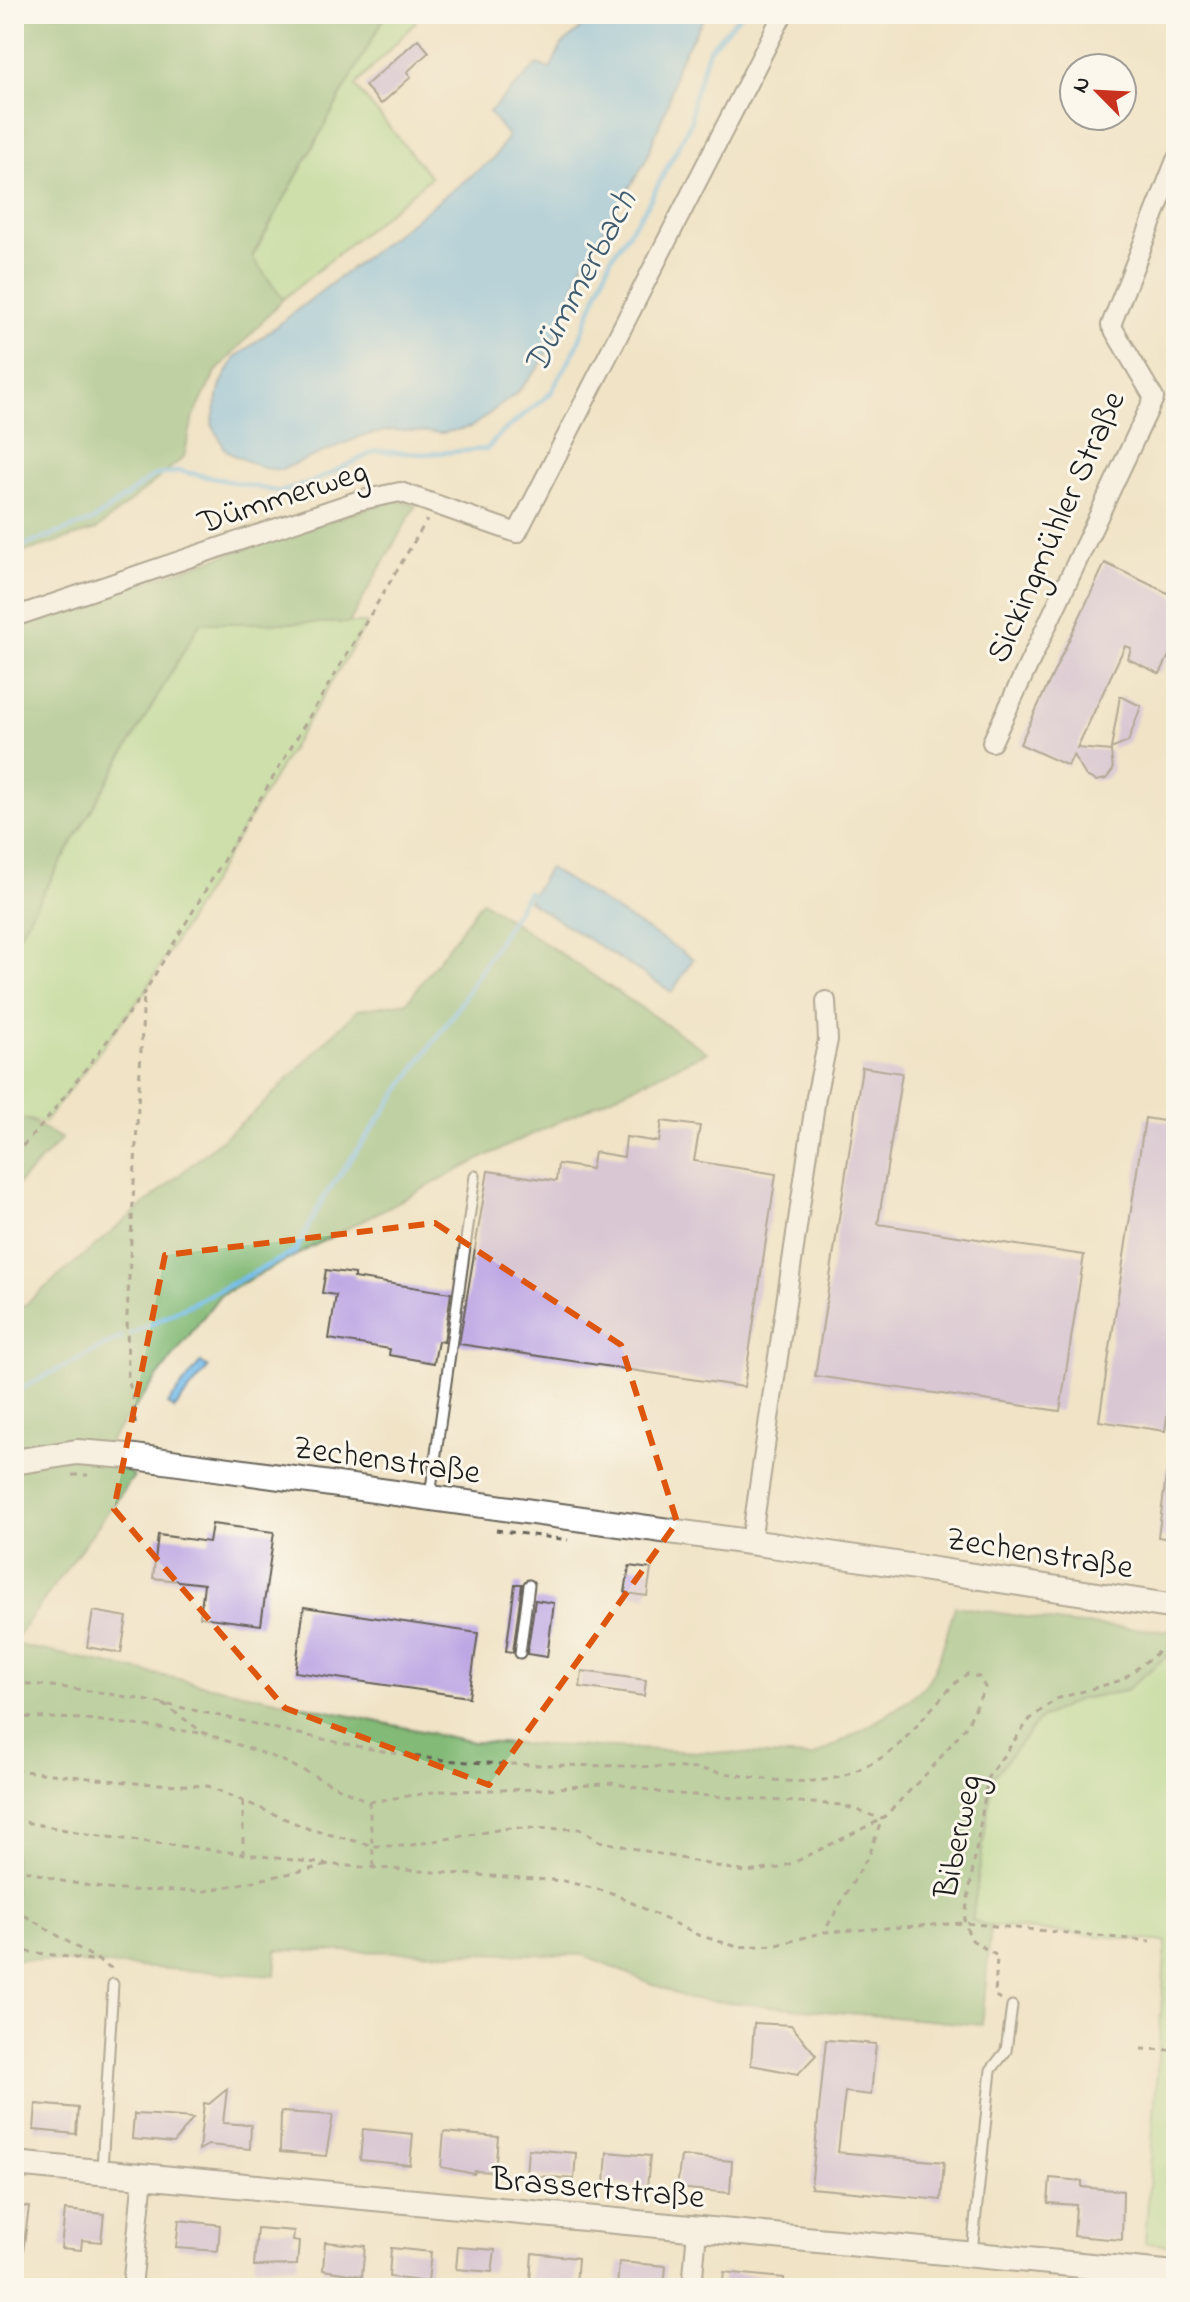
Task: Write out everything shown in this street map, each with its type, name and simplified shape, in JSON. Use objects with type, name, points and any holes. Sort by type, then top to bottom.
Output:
[{"type":"street","name":"Dümmerweg","points":[[14,617],[357,501],[400,492],[517,533],[783,14]]},
{"type":"street","name":"Sickingmühler Straße","points":[[992,742],[1154,398],[1111,325],[1176,160]]},
{"type":"street","points":[[751,1542],[816,1097],[828,1040],[826,1001]]},
{"type":"street","name":"Zechenstraße","points":[[14,1462],[57,1454],[100,1453],[751,1542],[1176,1607]]},
{"type":"street","name":"Brassertstraße","points":[[14,2164],[1176,2274]]},
{"type":"street","points":[[132,2288],[143,2176]]},
{"type":"street","points":[[692,2288],[697,2230]]},
{"type":"lane","points":[[430,1499],[475,1176]]},
{"type":"lane","points":[[520,1653],[529,1585]]},
{"type":"lane","points":[[102,2173],[113,1984]]},
{"type":"lane","points":[[971,2256],[991,2070],[1006,2051],[1012,2006]]},
{"type":"path","points":[[14,1155],[44,1123],[144,993],[437,503]]},
{"type":"path","points":[[135,1424],[128,1378],[127,1316],[144,993]]},
{"type":"path","name":"Biberweg","points":[[1012,2006],[995,1996],[997,1956],[972,1940],[964,1923],[988,1777],[1030,1719],[1056,1699],[1122,1680],[1176,1638]]},
{"type":"path","points":[[14,1683],[159,1701],[410,1755],[467,1762],[686,1768],[797,1781],[840,1776],[892,1751],[935,1709],[958,1678],[968,1674],[979,1677],[985,1687],[967,1725],[931,1769],[882,1819],[779,1868],[745,1872],[599,1841],[580,1829],[509,1828],[406,1846],[374,1846],[309,1829],[208,1786],[136,1783],[14,1770]]},
{"type":"path","points":[[159,1701],[204,1733]]},
{"type":"path","points":[[14,1717],[85,1719],[204,1733],[279,1759],[369,1802],[440,1791],[548,1789],[612,1783],[664,1793],[842,1805],[863,1809],[882,1819]]},
{"type":"path","points":[[243,1801],[243,1852]]},
{"type":"path","points":[[369,1802],[374,1868]]},
{"type":"path","points":[[824,1932],[870,1853],[882,1819]]},
{"type":"path","points":[[14,1820],[92,1835],[333,1865],[564,1881],[612,1893],[698,1935],[738,1947],[777,1945],[824,1932],[964,1923],[1150,1941]]},
{"type":"path","points":[[14,1867],[62,1881],[114,1890],[206,1891],[283,1872],[333,1865]]},
{"type":"path","points":[[14,1909],[70,1940],[111,1968],[113,1984]]},
{"type":"path","points":[[14,1950],[96,1960]]},
{"type":"path","points":[[1141,2049],[1176,2050]]},
{"type":"highlighted area","points":[[435,1223],[621,1345],[677,1522],[489,1785],[285,1708],[114,1509],[165,1255]]},
{"type":"green space","points":[[14,14],[386,14],[252,257],[283,299],[215,373],[193,418],[184,457],[96,530],[14,555]]},
{"type":"green space","points":[[386,14],[411,14],[416,22],[355,86],[431,177],[283,299],[252,258]]},
{"type":"green space","points":[[392,500],[416,505],[349,623],[200,623],[14,943],[14,625]]},
{"type":"green space","points":[[200,623],[367,623],[144,993],[44,1123],[14,1117],[14,943]]},
{"type":"green space","points":[[482,901],[707,1052],[484,1157],[220,1295],[100,1453],[134,1476],[14,1641],[14,1314],[260,1107],[357,1010],[407,1002]]},
{"type":"green space","points":[[14,1117],[28,1120],[62,1139],[14,1188]]},
{"type":"green space","points":[[955,1606],[1069,1624],[1176,1631],[1176,1648],[1125,1691],[1079,1699],[1040,1719],[993,1777],[972,1920],[991,1926],[982,2025],[689,1999],[582,1955],[277,1950],[275,1976],[14,1959],[14,1644],[473,1742],[812,1757],[886,1715],[923,1687],[938,1660]]},
{"type":"green space","points":[[1176,1648],[1176,2246],[1145,2243],[1166,1942],[991,1926],[972,1921],[992,1777],[1040,1719],[1079,1699],[1125,1691]]},
{"type":"water","points":[[597,14],[706,14],[678,63],[668,103],[645,162],[584,261],[555,337],[539,367],[517,393],[471,427],[442,433],[391,430],[362,436],[281,470],[263,468],[225,449],[212,424],[221,384],[235,358],[494,158],[508,136],[489,112],[538,64],[550,69],[562,45]]},
{"type":"water","points":[[549,868],[693,959],[672,992],[528,901]]},
{"type":"water","points":[[201,1362],[208,1368],[174,1409],[168,1404]]},
{"type":"building","points":[[418,39],[429,52],[407,72],[411,77],[381,104],[365,86]]},
{"type":"building","points":[[1105,563],[1176,597],[1176,641],[1160,674],[1128,659],[1131,648],[1125,646],[1077,748],[1111,751],[1113,770],[1106,779],[1096,781],[1086,776],[1073,755],[1068,766],[1020,744]]},
{"type":"building","points":[[1120,696],[1141,706],[1128,742],[1111,749]]},
{"type":"building","points":[[862,1067],[902,1073],[878,1224],[1084,1255],[1060,1411],[815,1376]]},
{"type":"building","points":[[1145,1118],[1176,1123],[1176,1352],[1165,1431],[1099,1421]]},
{"type":"building","points":[[662,1121],[700,1126],[694,1161],[776,1174],[744,1387],[459,1344],[488,1171],[556,1181],[558,1164],[591,1169],[594,1152],[624,1157],[626,1137],[659,1142]]},
{"type":"building","points":[[326,1270],[355,1274],[354,1278],[451,1293],[444,1342],[438,1341],[434,1363],[389,1355],[390,1349],[329,1339],[336,1295],[322,1293]]},
{"type":"building","points":[[1167,1469],[1176,1470],[1176,1540],[1158,1537]]},
{"type":"building","points":[[212,1524],[274,1532],[261,1625],[200,1617],[204,1584],[153,1578],[158,1535],[209,1542]]},
{"type":"building","points":[[629,1566],[651,1569],[647,1596],[625,1593]]},
{"type":"building","points":[[515,1584],[522,1584],[513,1652],[506,1651]]},
{"type":"building","points":[[535,1600],[554,1603],[547,1657],[527,1654]]},
{"type":"building","points":[[304,1607],[478,1633],[469,1697],[295,1672]]},
{"type":"building","points":[[93,1611],[127,1617],[121,1653],[87,1647]]},
{"type":"building","points":[[582,1671],[646,1680],[644,1696],[580,1687]]},
{"type":"building","points":[[754,2023],[791,2025],[816,2055],[798,2074],[751,2065]]},
{"type":"building","points":[[826,2040],[876,2044],[871,2095],[845,2092],[838,2152],[944,2162],[941,2200],[811,2188]]},
{"type":"building","points":[[227,2089],[223,2123],[251,2125],[250,2149],[208,2145],[199,2150],[204,2103],[209,2104]]},
{"type":"building","points":[[36,2104],[78,2108],[76,2134],[34,2130]]},
{"type":"building","points":[[281,2112],[333,2115],[326,2156],[280,2152]]},
{"type":"building","points":[[134,2114],[193,2118],[174,2143],[132,2139]]},
{"type":"building","points":[[363,2129],[413,2134],[410,2165],[360,2160]]},
{"type":"building","points":[[444,2132],[498,2137],[495,2172],[475,2171],[474,2174],[441,2167]]},
{"type":"building","points":[[528,2149],[576,2153],[574,2179],[526,2175]]},
{"type":"building","points":[[607,2152],[650,2156],[647,2187],[605,2183]]},
{"type":"building","points":[[681,2156],[732,2161],[730,2193],[677,2188]]},
{"type":"building","points":[[1050,2178],[1082,2181],[1082,2187],[1123,2191],[1122,2240],[1074,2236],[1076,2205],[1048,2203]]},
{"type":"building","points":[[14,2205],[29,2207],[23,2252],[14,2252]]},
{"type":"building","points":[[65,2210],[104,2214],[101,2242],[82,2240],[81,2250],[61,2248]]},
{"type":"building","points":[[179,2220],[220,2225],[218,2251],[176,2248]]},
{"type":"building","points":[[257,2228],[294,2231],[293,2241],[299,2242],[297,2265],[254,2266]]},
{"type":"building","points":[[325,2242],[365,2246],[362,2276],[323,2270]]},
{"type":"building","points":[[458,2247],[495,2250],[492,2272],[456,2269]]},
{"type":"building","points":[[391,2248],[431,2252],[428,2282],[389,2277]]},
{"type":"building","points":[[532,2253],[578,2258],[576,2285],[530,2281]]},
{"type":"building","points":[[619,2262],[666,2266],[664,2288],[617,2288]]},
{"type":"building","points":[[724,2272],[784,2278],[784,2288],[722,2288]]},
{"type":"waterway","name":"Dümmerbach","points":[[14,549],[94,520],[153,476],[180,471],[280,492],[311,483],[376,451],[425,454],[487,449],[500,434],[550,394],[576,348],[611,258],[647,206],[691,122],[693,99],[709,49],[741,14]]},
{"type":"waterway","points":[[131,1334],[295,1252],[324,1197],[459,1006],[528,892],[531,895]]},
{"type":"waterway","points":[[14,1392],[122,1337]]}]
